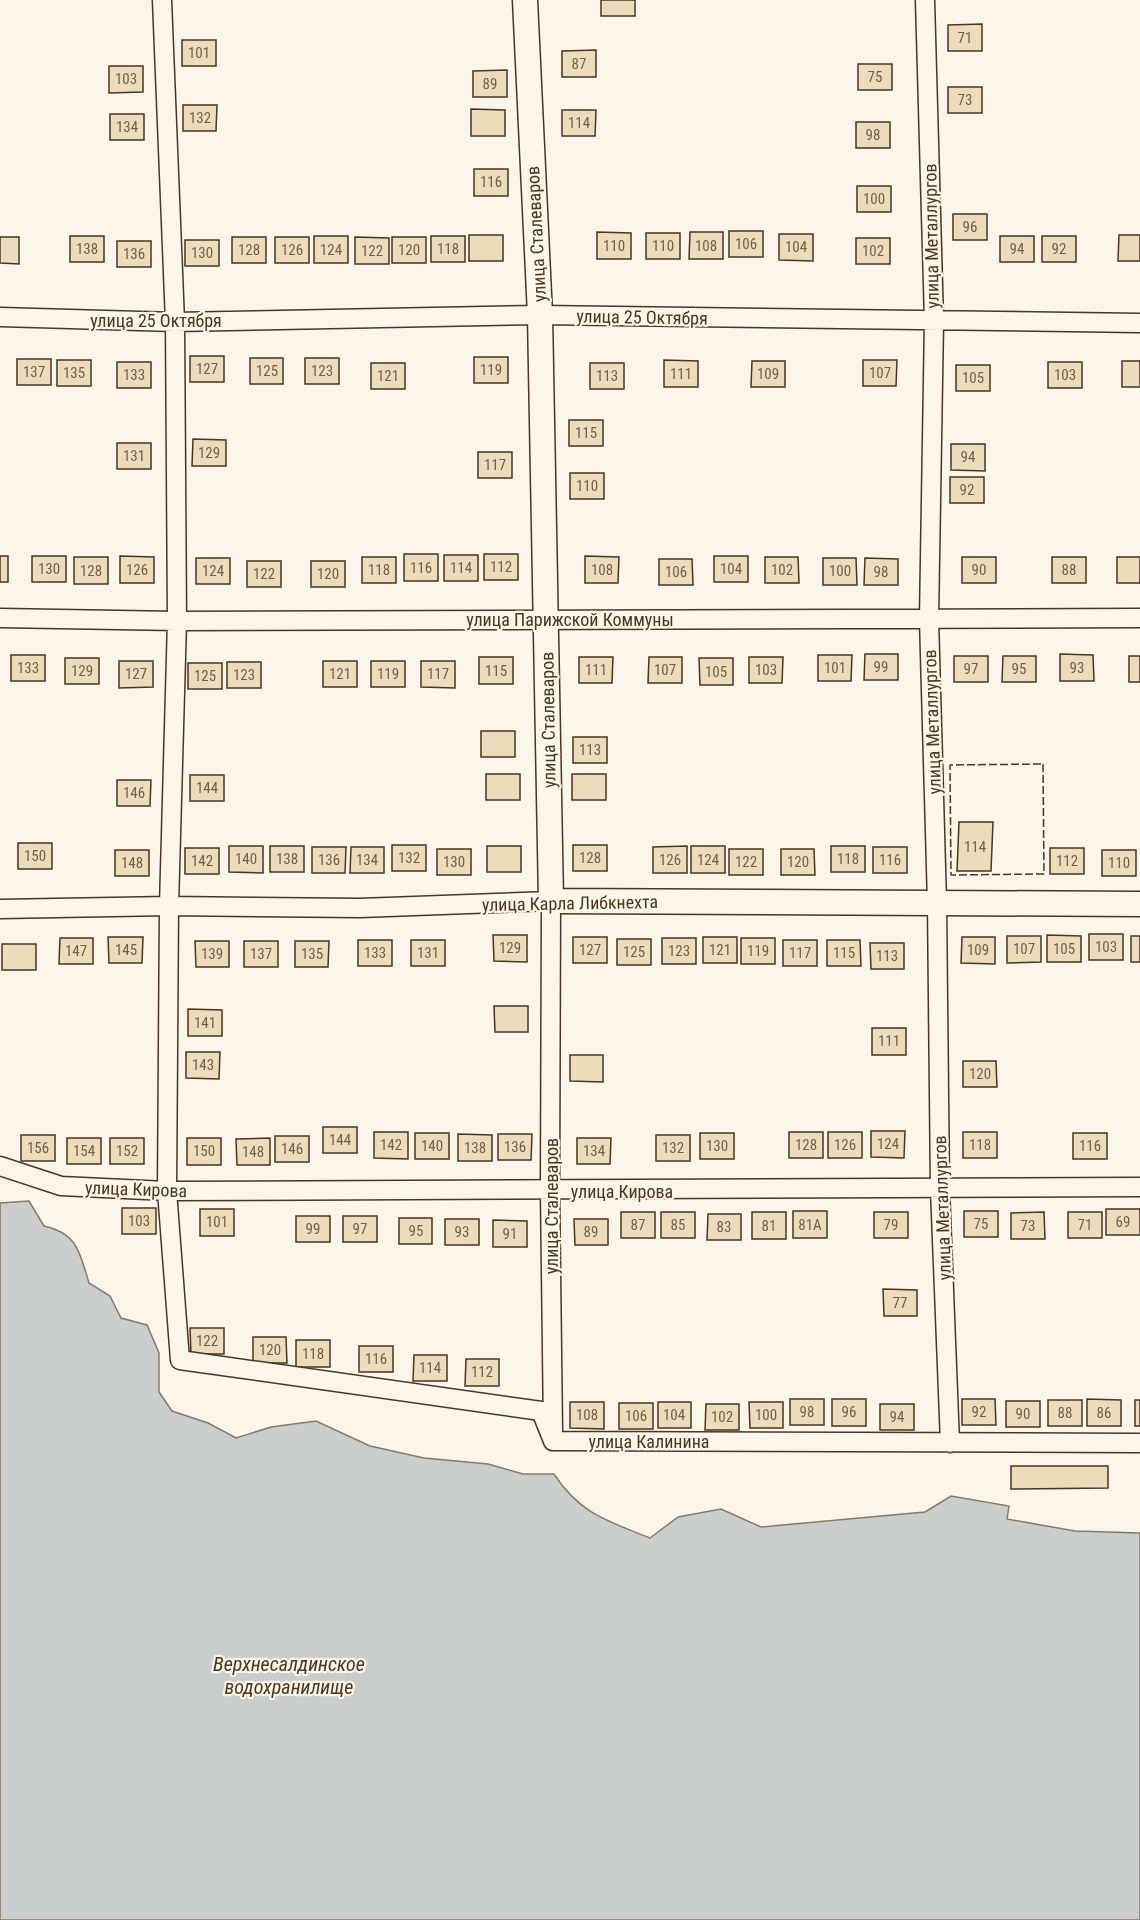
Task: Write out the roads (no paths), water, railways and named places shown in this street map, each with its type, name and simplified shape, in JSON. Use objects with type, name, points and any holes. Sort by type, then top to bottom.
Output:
[{"type":"main road","name":"улица Сталеваров","points":[[525,0],[540,315],[551,901]]},
{"type":"main road","name":"улица Карла Либкнехта","points":[[551,901],[1140,904]]},
{"type":"street","points":[[162,0],[175,321],[177,621],[169,906],[167,1191],[180,1360],[541,1412],[553,1441]]},
{"type":"street","name":"улица Металлургов","points":[[925,0],[934,321],[929,619],[937,903],[940,1189],[950,1443]]},
{"type":"street","name":"улица 25 Октября","points":[[0,318],[175,321],[540,315],[1140,323]]},
{"type":"street","name":"улица Парижской Коммуны","points":[[0,618],[177,621],[1140,618]]},
{"type":"street","name":"улица Карла Либкнехта","points":[[0,909],[169,906],[360,908],[551,901]]},
{"type":"street","name":"улица Сталеваров","points":[[551,901],[550,1191],[553,1441]]},
{"type":"street","name":"улица Кирова","points":[[0,1166],[61,1186],[167,1191],[1140,1187]]},
{"type":"street","name":"улица Калинина","points":[[553,1441],[1140,1443]]},
{"type":"water","name":"Верхнесалдинское водохранилище","points":[[29,1201],[44,1226],[55,1229],[71,1239],[80,1254],[89,1283],[110,1296],[121,1318],[147,1325],[159,1353],[159,1392],[172,1411],[208,1423],[236,1438],[271,1427],[316,1421],[370,1446],[424,1458],[488,1464],[523,1474],[554,1474],[574,1498],[596,1515],[650,1538],[678,1517],[721,1509],[761,1527],[925,1512],[951,1496],[1009,1506],[1007,1519],[1075,1531],[1140,1533],[1140,1920],[0,1920],[0,1203]]}]
